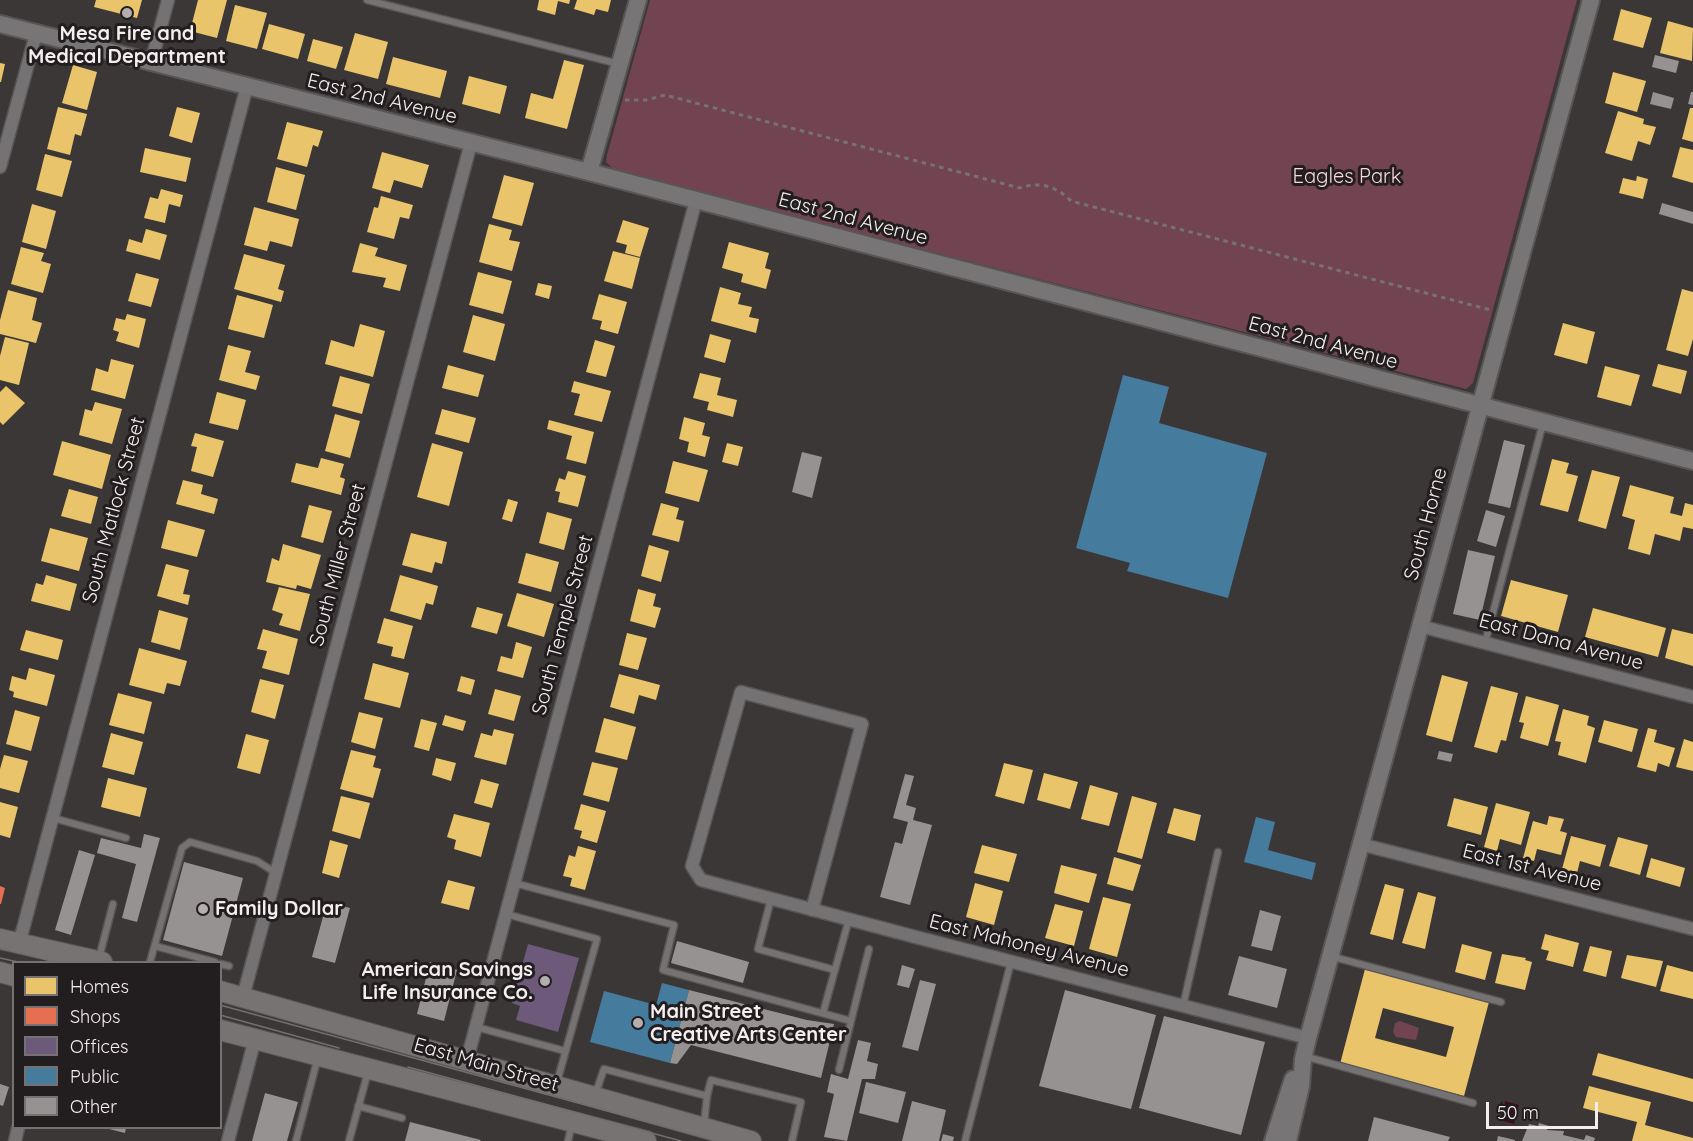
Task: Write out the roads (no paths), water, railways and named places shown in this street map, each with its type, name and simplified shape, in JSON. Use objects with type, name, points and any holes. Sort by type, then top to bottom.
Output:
[{"type":"main road","points":[[0,939],[96,961]]},
{"type":"main road","name":"East Main Street","points":[[222,992],[752,1141]]},
{"type":"main road","name":"East Main Street","points":[[222,1030],[368,1069],[570,1131],[646,1141]]},
{"type":"street","points":[[151,63],[168,0]]},
{"type":"street","points":[[590,172],[638,0]]},
{"type":"street","name":"South Horne","points":[[1288,1141],[1301,1086],[1303,1058],[1308,1038],[1591,0]]},
{"type":"street","name":"East 2nd Avenue","points":[[0,24],[590,172],[1693,461]]},
{"type":"street","points":[[0,167],[36,34]]},
{"type":"street","name":"South Matlock Street","points":[[19,944],[247,86]]},
{"type":"street","name":"South Miller Street","points":[[243,997],[471,143]]},
{"type":"street","name":"South Temple Street","points":[[467,1060],[696,200]]},
{"type":"street","name":"East Dana Avenue","points":[[1420,626],[1693,697]]},
{"type":"street","name":"East Mahoney Avenue","points":[[812,910],[862,724],[741,692],[692,866],[701,880],[740,891],[812,910],[849,919],[1011,962],[1308,1038]]},
{"type":"street","name":"East 1st Avenue","points":[[1360,844],[1693,929]]},
{"type":"street","points":[[228,1141],[255,1039]]},
{"type":"street","name":"South Horne","points":[[1273,1141],[1291,1083],[1303,1058]]},
{"type":"lane","points":[[367,0],[620,64]]},
{"type":"lane","points":[[1485,642],[1543,422]]},
{"type":"lane","points":[[52,819],[126,838]]},
{"type":"lane","points":[[151,961],[182,848],[190,842],[257,861],[276,873]]},
{"type":"lane","points":[[1183,1006],[1218,852]]},
{"type":"lane","points":[[514,883],[674,925],[663,970],[851,1021]]},
{"type":"lane","points":[[771,899],[758,949],[835,970]]},
{"type":"lane","points":[[100,961],[113,904]]},
{"type":"lane","points":[[506,914],[597,939],[556,1085]]},
{"type":"lane","points":[[823,1012],[849,919]]},
{"type":"lane","points":[[155,946],[208,961]]},
{"type":"lane","points":[[839,1070],[869,949]]},
{"type":"lane","points":[[1330,956],[1501,1002]]},
{"type":"lane","points":[[965,1141],[1011,962]]},
{"type":"lane","points":[[222,964],[229,966]]},
{"type":"lane","points":[[476,1027],[565,1051]]},
{"type":"lane","points":[[296,1141],[319,1056]]},
{"type":"lane","points":[[1303,1058],[1473,1103]]},
{"type":"lane","points":[[349,1141],[368,1069]]},
{"type":"lane","points":[[595,1096],[603,1070],[707,1096]]},
{"type":"lane","points":[[704,1127],[711,1080],[801,1102],[792,1141]]},
{"type":"lane","points":[[358,1106],[402,1118]]},
{"type":"tram line","points":[[0,948],[52,961]]},
{"type":"tram line","points":[[0,958],[14,961]]},
{"type":"tram line","points":[[222,1006],[717,1141]]},
{"type":"tram line","points":[[222,1016],[339,1048]]},
{"type":"tram line","points":[[408,1067],[681,1141]]},
{"type":"place","name":"Mesa Fire and Medical Department","points":[[127,13]]},
{"type":"place","name":"Family Dollar","points":[[203,909]]},
{"type":"place","name":"American Savings Life Insurance Co.","points":[[545,981]]},
{"type":"place","name":"Main Street Creative Arts Center","points":[[638,1023]]},
{"type":"park label","name":"Eagles Park","points":[[1347,177]]}]
